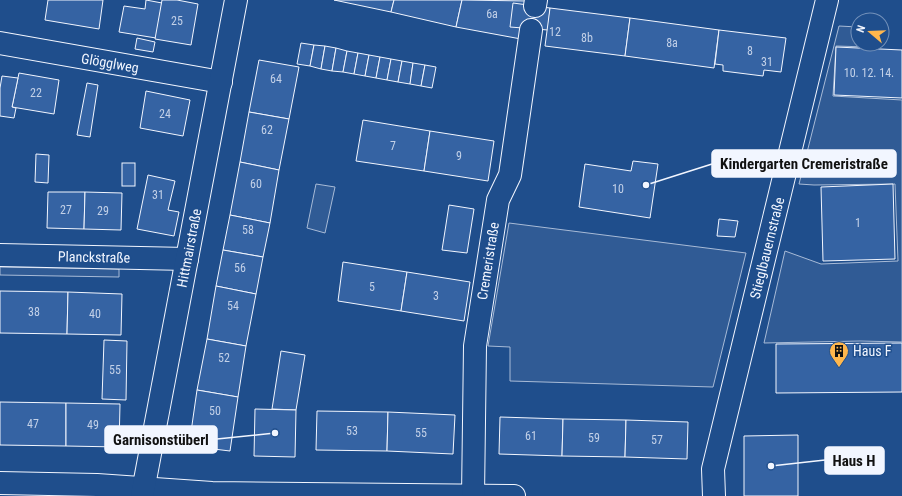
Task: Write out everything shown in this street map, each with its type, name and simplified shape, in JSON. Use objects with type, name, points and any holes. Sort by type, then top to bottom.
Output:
[{"type":"street","name":"Hittmairstraße","points":[[142,492],[236,0]]},
{"type":"street","name":"Stieglbauernstraße","points":[[714,496],[713,469],[827,0]]},
{"type":"street","name":"Cremeristraße","points":[[474,496],[475,346],[498,200],[510,174],[531,30]]},
{"type":"street","name":"Glögglweg","points":[[0,43],[221,82]]},
{"type":"street","name":"Planckstraße","points":[[0,255],[187,259]]},
{"type":"street","points":[[0,483],[97,485],[142,492],[514,496]]},
{"type":"shaded area","points":[[839,26],[850,27],[850,46],[836,46],[833,96],[902,100],[902,342],[860,341],[764,343],[785,251],[821,264],[898,261],[895,184],[799,184]]},
{"type":"shaded area","points":[[316,184],[335,187],[325,233],[307,228]]},
{"type":"shaded area","points":[[509,223],[746,253],[713,387],[510,381],[510,347],[488,346]]},
{"type":"shaded area","points":[[0,267],[119,269],[119,277],[0,275]]},
{"type":"building","points":[[48,0],[103,0],[99,29],[45,20]]},
{"type":"building","points":[[146,0],[162,3],[156,38],[119,32],[124,6],[145,9]]},
{"type":"building","points":[[162,0],[177,0],[198,4],[191,45],[155,39]]},
{"type":"building","points":[[334,0],[394,0],[391,12]]},
{"type":"building","points":[[394,0],[462,0],[456,27],[391,12]]},
{"type":"building","points":[[462,0],[528,1],[521,39],[456,27]]},
{"type":"building","points":[[513,3],[550,8],[548,30],[510,27]]},
{"type":"building","points":[[550,8],[630,18],[625,56],[545,46]]},
{"type":"building","points":[[630,18],[719,30],[714,68],[625,56]]},
{"type":"building","points":[[719,30],[786,38],[781,72],[764,70],[763,76],[723,71],[723,65],[715,64]]},
{"type":"building","points":[[137,38],[155,42],[153,52],[135,49]]},
{"type":"building","points":[[301,43],[314,45],[310,66],[297,64]]},
{"type":"building","points":[[314,45],[325,46],[321,69],[310,66]]},
{"type":"building","points":[[325,46],[336,48],[332,71],[321,69]]},
{"type":"building","points":[[836,47],[850,48],[850,52],[890,52],[890,49],[902,50],[902,98],[834,95]]},
{"type":"building","points":[[336,48],[347,51],[343,72],[332,71]]},
{"type":"building","points":[[347,51],[358,53],[354,74],[343,72]]},
{"type":"building","points":[[358,53],[369,55],[365,76],[354,74]]},
{"type":"building","points":[[369,55],[380,57],[376,78],[365,76]]},
{"type":"building","points":[[380,57],[391,59],[387,80],[376,78]]},
{"type":"building","points":[[391,59],[402,61],[398,82],[387,80]]},
{"type":"building","points":[[259,60],[299,67],[289,119],[249,112]]},
{"type":"building","points":[[402,61],[413,63],[410,84],[398,82]]},
{"type":"building","points":[[413,63],[425,65],[421,86],[410,84]]},
{"type":"building","points":[[425,65],[436,67],[432,88],[421,86]]},
{"type":"building","points":[[19,73],[59,80],[54,114],[12,107]]},
{"type":"building","points":[[2,76],[18,78],[12,107],[16,108],[14,118],[0,116],[0,88]]},
{"type":"building","points":[[87,83],[98,85],[90,137],[77,135]]},
{"type":"building","points":[[146,91],[190,100],[183,136],[140,128]]},
{"type":"building","points":[[249,112],[289,119],[279,170],[240,162]]},
{"type":"building","points":[[363,120],[430,131],[424,171],[356,161]]},
{"type":"building","points":[[430,131],[494,141],[488,181],[424,171]]},
{"type":"building","points":[[36,154],[49,155],[48,183],[35,182]]},
{"type":"building","points":[[633,161],[658,164],[650,218],[579,207],[585,164],[631,171]]},
{"type":"building","points":[[240,162],[279,170],[270,223],[230,215]]},
{"type":"building","points":[[122,163],[135,163],[135,186],[122,186]]},
{"type":"building","points":[[148,175],[175,181],[168,210],[179,212],[174,236],[137,229]]},
{"type":"building","points":[[893,184],[895,259],[823,261],[821,187]]},
{"type":"building","points":[[48,192],[85,192],[84,229],[47,228]]},
{"type":"building","points":[[85,192],[122,193],[121,230],[84,229]]},
{"type":"building","points":[[449,205],[474,209],[467,253],[442,250]]},
{"type":"building","points":[[230,215],[270,223],[263,257],[223,250]]},
{"type":"building","points":[[719,219],[738,221],[735,237],[717,236]]},
{"type":"building","points":[[223,250],[263,257],[256,294],[216,286]]},
{"type":"building","points":[[343,262],[407,272],[401,311],[338,301]]},
{"type":"building","points":[[407,272],[470,282],[464,321],[401,311]]},
{"type":"building","points":[[216,286],[256,294],[246,346],[207,339]]},
{"type":"building","points":[[0,291],[68,292],[67,334],[0,333]]},
{"type":"building","points":[[68,292],[122,294],[121,335],[67,334]]},
{"type":"building","points":[[207,339],[246,346],[238,397],[197,390]]},
{"type":"building","points":[[104,340],[127,341],[126,400],[102,399]]},
{"type":"building","name":"Haus F","points":[[902,343],[902,392],[776,393],[776,344]]},
{"type":"building","points":[[281,351],[305,355],[296,410],[272,409]]},
{"type":"building","points":[[197,390],[238,397],[230,451],[189,446]]},
{"type":"building","points":[[0,402],[66,403],[66,446],[0,445]]},
{"type":"building","points":[[66,403],[120,404],[119,447],[66,446]]},
{"type":"building","points":[[255,409],[296,410],[295,457],[254,456]]},
{"type":"building","points":[[317,411],[388,412],[387,451],[316,450]]},
{"type":"building","points":[[388,412],[455,415],[453,454],[387,451]]},
{"type":"building","points":[[500,417],[563,419],[562,456],[499,454]]},
{"type":"building","points":[[563,419],[626,420],[625,457],[562,456]]},
{"type":"building","points":[[626,420],[688,422],[687,459],[625,457]]},
{"type":"building","points":[[798,435],[798,496],[744,496],[744,436]]},
{"type":"place","name":"Kindergarten Cremeristraße","points":[[646,185]]},
{"type":"place","name":"Haus F","points":[[839,368]]},
{"type":"place","name":"Garnisonstüberl","points":[[275,433]]},
{"type":"place","name":"Haus H","points":[[771,466]]}]
